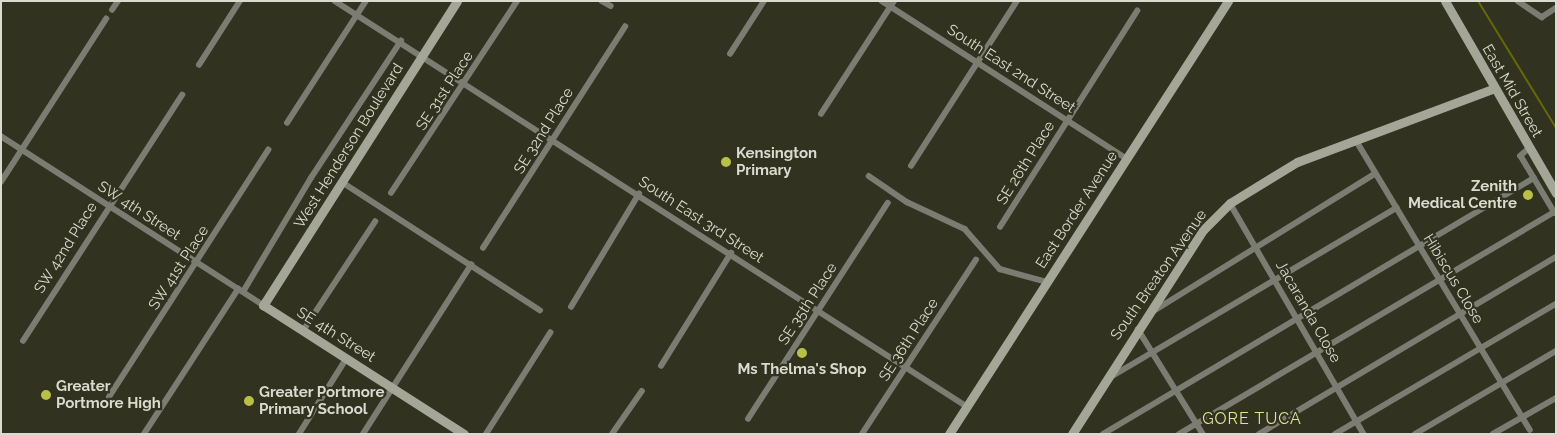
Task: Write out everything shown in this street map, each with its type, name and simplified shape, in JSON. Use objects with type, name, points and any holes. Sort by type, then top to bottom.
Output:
[{"type":"street","points":[[112,10],[118,1]]},
{"type":"street","points":[[199,65],[240,1]]},
{"type":"street","name":"South East 3rd Street","points":[[336,1],[423,55],[465,84],[639,194],[818,312],[966,406]]},
{"type":"street","points":[[287,123],[366,1]]},
{"type":"street","name":"West Henderson Boulevard","points":[[263,305],[457,1]]},
{"type":"street","name":"SE 31st Place","points":[[391,192],[465,84],[517,1]]},
{"type":"street","points":[[602,1],[611,6]]},
{"type":"street","points":[[730,54],[764,1]]},
{"type":"street","name":"South East 2nd Street","points":[[882,1],[1126,158]]},
{"type":"street","points":[[821,114],[894,1]]},
{"type":"street","points":[[911,166],[1017,1]]},
{"type":"street","name":"East Border Avenue","points":[[949,434],[1228,1]]},
{"type":"street","name":"East Mid Street","points":[[1445,1],[1556,193]]},
{"type":"street","points":[[1518,1],[1542,17],[1556,8]]},
{"type":"street","name":"SE 26th Place","points":[[1000,226],[1137,11]]},
{"type":"street","points":[[1,182],[106,20]]},
{"type":"street","name":"SE 32nd Place","points":[[483,248],[554,141],[625,27]]},
{"type":"street","points":[[144,434],[240,291],[400,41]]},
{"type":"street","name":"South Breaton Avenue","points":[[1072,434],[1137,328],[1204,230],[1230,203],[1280,170],[1495,88]]},
{"type":"street","name":"SW 42nd Place","points":[[23,341],[108,206],[182,95]]},
{"type":"street","name":"SW 4th Street","points":[[1,136],[263,305]]},
{"type":"street","name":"Hibiscus Close","points":[[1356,140],[1438,281],[1530,430]]},
{"type":"street","points":[[1179,434],[1555,213],[1521,156],[1529,149]]},
{"type":"street","name":"SW 41st Place","points":[[109,397],[198,264],[268,150]]},
{"type":"street","points":[[1147,316],[1375,174]]},
{"type":"street","points":[[869,176],[907,202],[965,229],[1000,269],[1047,282]]},
{"type":"street","points":[[1103,434],[1418,244],[1534,178]]},
{"type":"street","points":[[342,182],[540,310]]},
{"type":"street","points":[[571,307],[639,194]]},
{"type":"street","name":"SE 35th Place","points":[[748,419],[888,202]]},
{"type":"street","name":"Jacaranda Close","points":[[1230,203],[1364,434]]},
{"type":"street","points":[[1105,380],[1154,354],[1396,208]]},
{"type":"street","points":[[303,331],[375,222]]},
{"type":"street","points":[[661,366],[731,254]]},
{"type":"street","points":[[1259,434],[1458,312],[1556,257]]},
{"type":"street","name":"SE 36th Place","points":[[862,434],[976,260]]},
{"type":"street","points":[[363,434],[471,265]]},
{"type":"street","points":[[1335,434],[1556,304]]},
{"type":"street","name":"SE 4th Street","points":[[263,305],[394,387],[464,434]]},
{"type":"street","points":[[1137,328],[1203,434]]},
{"type":"street","points":[[486,434],[550,333]]},
{"type":"street","points":[[1415,434],[1500,381],[1556,350]]},
{"type":"street","points":[[298,434],[346,358]]},
{"type":"street","points":[[612,434],[642,391]]},
{"type":"street","points":[[1493,434],[1556,398]]},
{"type":"waterway","points":[[1478,1],[1556,128]]},
{"type":"place","name":"Kensington Primary","points":[[726,162]]},
{"type":"place","name":"Zenith Medical Centre","points":[[1528,195]]},
{"type":"place","name":"Ms Thelma's Shop","points":[[802,353]]},
{"type":"place","name":"Greater Portmore High","points":[[46,395]]},
{"type":"place","name":"Greater Portmore Primary School","points":[[249,401]]},
{"type":"district","name":"GORE TUCA","points":[[1252,419]]}]
